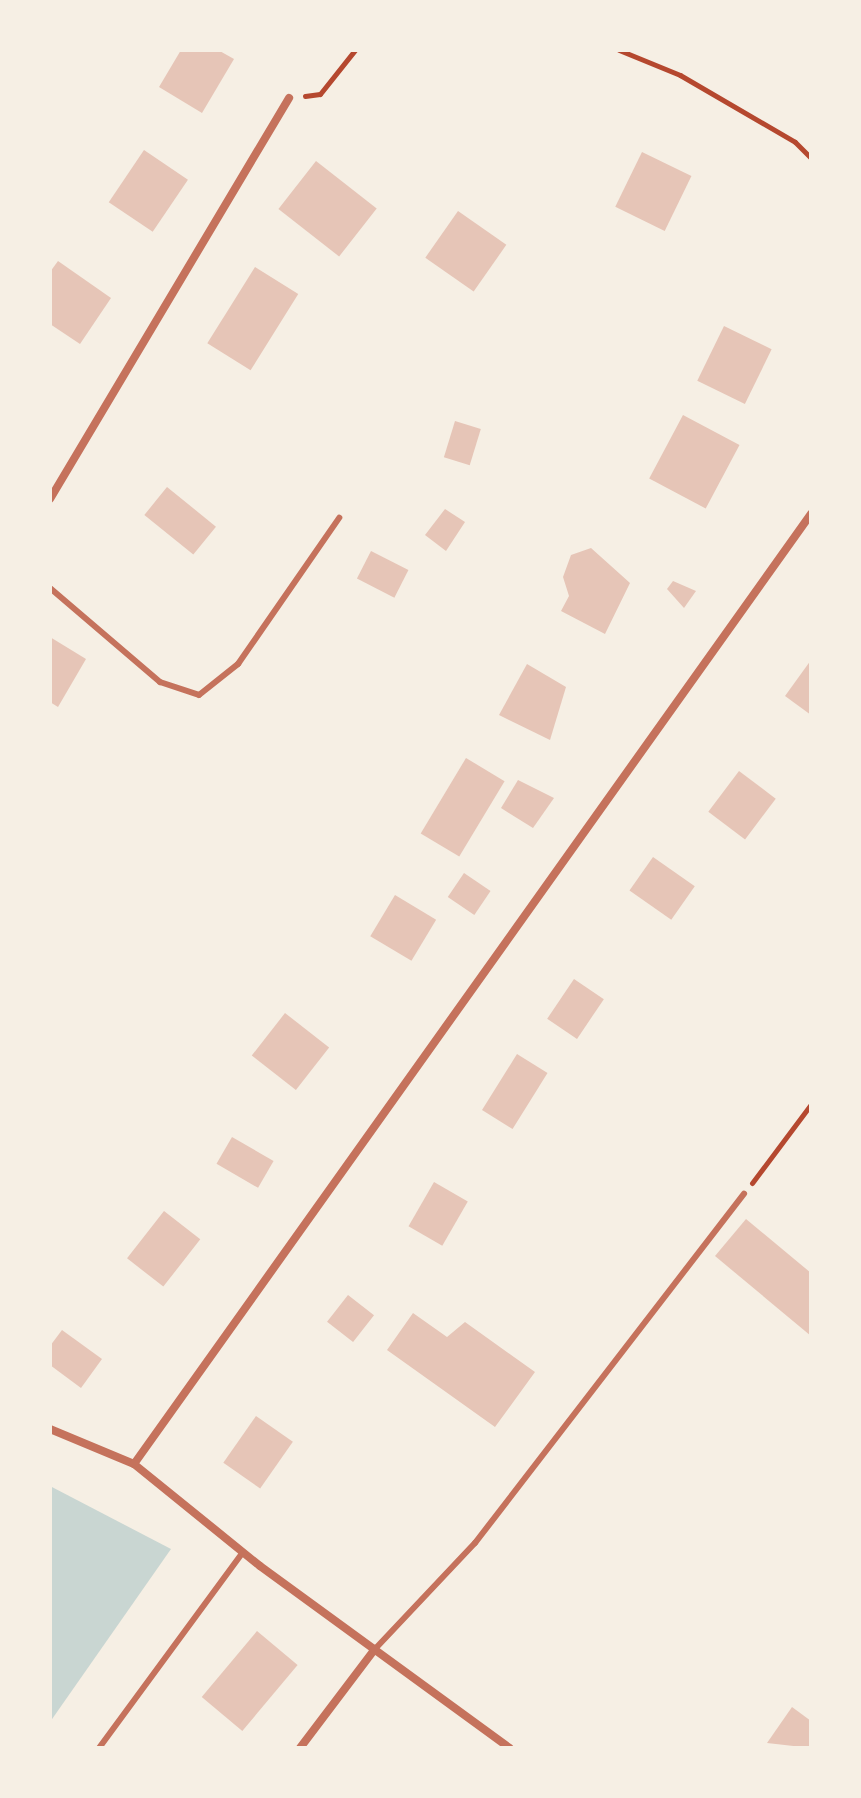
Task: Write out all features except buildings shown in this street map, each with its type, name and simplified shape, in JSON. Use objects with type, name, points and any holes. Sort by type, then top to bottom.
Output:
[{"type":"street","points":[[50,499],[289,98]]},
{"type":"street","points":[[134,1464],[811,514]]},
{"type":"street","points":[[50,1429],[134,1464],[243,1552],[510,1748]]},
{"type":"street","points":[[300,1748],[375,1649]]},
{"type":"lane","points":[[50,588],[160,682],[199,695],[238,664],[339,518]]},
{"type":"lane","points":[[375,1649],[475,1543],[744,1194]]},
{"type":"lane","points":[[99,1748],[243,1552]]},
{"type":"path","points":[[289,98],[320,94],[355,50]]},
{"type":"path","points":[[619,50],[680,75],[795,142],[811,158]]},
{"type":"path","points":[[744,1194],[811,1104]]},
{"type":"shaded area","points":[[50,1486],[171,1549],[50,1722]]}]
